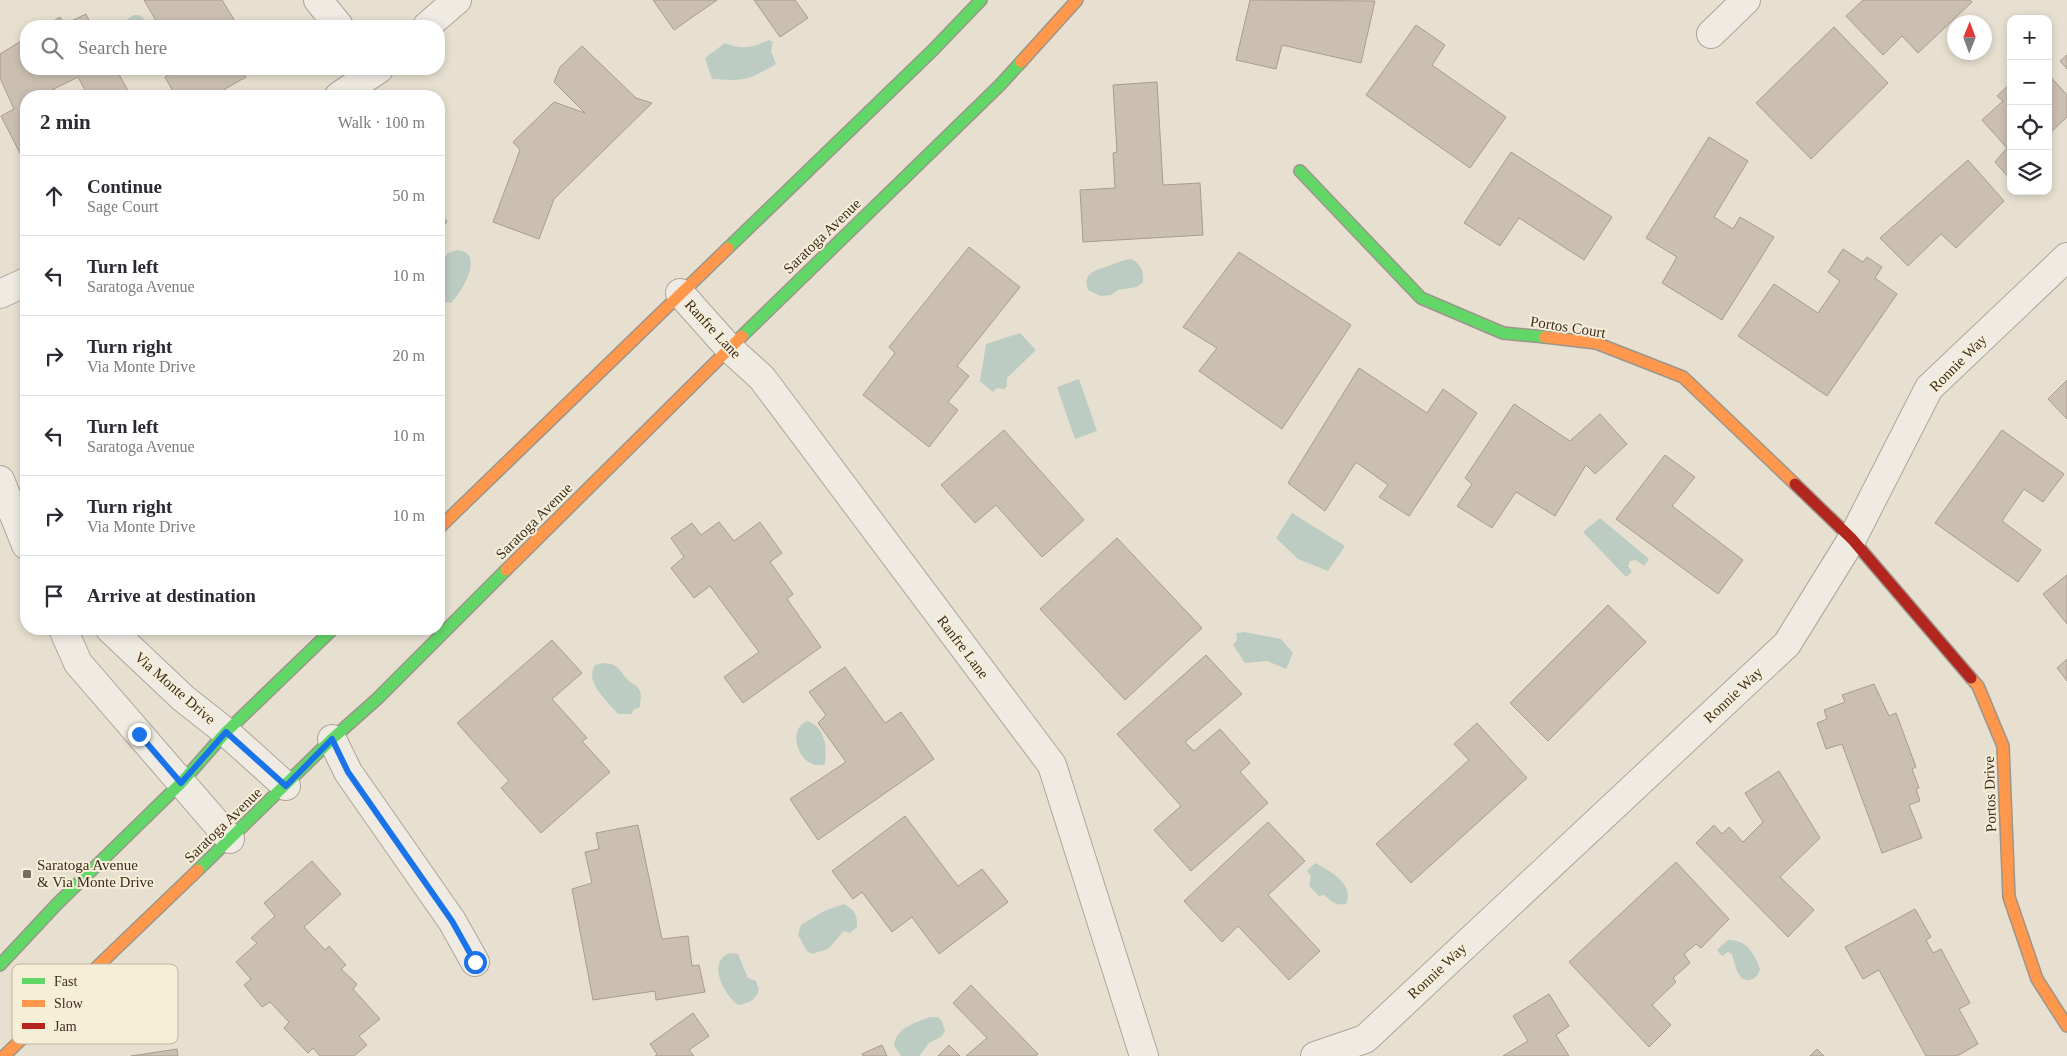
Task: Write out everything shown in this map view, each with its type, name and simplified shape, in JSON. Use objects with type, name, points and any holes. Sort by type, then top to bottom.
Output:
[{"type":"main road","points":[[445,522],[933,50],[981,0]]},
{"type":"main road","name":"Saratoga Avenue","points":[[445,631],[729,348],[1000,85],[1077,0]]},
{"type":"main road","name":"Portos Court","points":[[1300,171],[1420,298],[1503,333],[1596,343],[1683,377],[1852,539]]},
{"type":"main road","name":"Portos Drive","points":[[1852,539],[1978,686],[2003,746],[2009,897],[2037,979],[2067,1026]]},
{"type":"main road","points":[[0,965],[57,904],[181,783],[226,732],[327,635]]},
{"type":"main road","name":"Saratoga Avenue","points":[[100,964],[286,786],[332,739],[377,699],[441,635]]},
{"type":"main road","name":"Saratoga Avenue","points":[[4,1056],[16,1044]]},
{"type":"street","points":[[318,0],[334,20]]},
{"type":"street","points":[[434,20],[457,0]]},
{"type":"street","points":[[1712,34],[1746,0]]},
{"type":"street","points":[[348,90],[369,75]]},
{"type":"street","name":"Ronnie Way","points":[[1315,1056],[1365,1039],[1788,644],[1852,539],[1929,388],[2067,257]]},
{"type":"street","points":[[0,294],[20,285]]},
{"type":"street","name":"Ranfre Lane","points":[[680,293],[729,348],[762,378],[1052,765],[1144,1056]]},
{"type":"street","points":[[0,480],[20,530]]},
{"type":"street","points":[[66,635],[78,663],[230,839]]},
{"type":"street","name":"Via Monte Drive","points":[[116,635],[184,698],[226,732],[286,786]]},
{"type":"street","points":[[332,739],[348,772],[452,921],[475,962]]},
{"type":"shaded area","points":[[134,15],[139,15],[145,20],[126,20]]},
{"type":"shaded area","points":[[769,40],[773,42],[771,51],[776,64],[759,74],[745,79],[712,79],[705,58],[725,43],[736,47],[747,47]]},
{"type":"shaded area","points":[[457,250],[466,252],[470,258],[471,265],[461,290],[451,303],[445,302],[445,257],[448,253]]},
{"type":"shaded area","points":[[1132,259],[1140,266],[1143,275],[1143,282],[1137,287],[1118,290],[1111,295],[1101,296],[1088,290],[1087,279],[1091,273]]},
{"type":"shaded area","points":[[1020,333],[1036,350],[1007,378],[1007,386],[1004,389],[997,388],[993,392],[980,381],[986,344]]},
{"type":"shaded area","points":[[1079,379],[1097,431],[1075,439],[1057,387]]},
{"type":"shaded area","points":[[1292,513],[1345,546],[1328,571],[1298,559],[1276,538]]},
{"type":"shaded area","points":[[1600,518],[1649,559],[1644,566],[1636,560],[1630,561],[1628,566],[1632,572],[1626,577],[1583,532]]},
{"type":"shaded area","points":[[1244,632],[1281,639],[1293,653],[1286,669],[1267,661],[1245,663],[1233,645],[1237,640],[1236,633]]},
{"type":"shaded area","points":[[603,663],[616,666],[639,689],[641,694],[640,707],[633,710],[632,714],[618,714],[603,698],[595,685],[592,672],[595,665]]},
{"type":"shaded area","points":[[807,721],[818,728],[824,738],[825,764],[817,765],[809,762],[799,750],[797,733],[800,726]]},
{"type":"shaded area","points":[[1315,863],[1340,879],[1347,891],[1346,904],[1336,904],[1324,895],[1319,896],[1309,886],[1311,876],[1307,871]]},
{"type":"shaded area","points":[[844,904],[855,913],[857,927],[850,933],[844,931],[828,949],[812,954],[807,951],[798,935],[801,925],[824,911]]},
{"type":"shaded area","points":[[1728,940],[1740,942],[1752,953],[1760,969],[1755,978],[1745,980],[1742,978],[1737,971],[1732,954],[1728,952],[1722,956],[1717,950]]},
{"type":"shaded area","points":[[730,953],[738,954],[748,978],[756,981],[759,990],[751,1001],[738,1005],[727,994],[718,970],[719,963],[723,957]]},
{"type":"shaded area","points":[[930,1017],[938,1017],[942,1021],[945,1031],[941,1037],[929,1043],[919,1056],[901,1056],[894,1045],[899,1034],[908,1026]]},
{"type":"building","points":[[144,0],[222,0],[234,20],[156,20]]},
{"type":"building","points":[[653,0],[717,0],[674,30]]},
{"type":"building","points":[[754,0],[795,0],[808,18],[780,37]]},
{"type":"building","points":[[1250,0],[1375,1],[1361,63],[1282,45],[1276,69],[1236,60]]},
{"type":"building","points":[[1863,0],[1970,0],[1972,2],[1958,15],[1947,15],[1947,26],[1918,53],[1902,36],[1883,55],[1846,16]]},
{"type":"building","points":[[86,14],[89,20],[73,20]]},
{"type":"building","points":[[1416,25],[1445,45],[1432,65],[1506,117],[1470,168],[1366,95]]},
{"type":"building","points":[[1834,27],[1888,83],[1811,159],[1756,103]]},
{"type":"building","points":[[20,42],[20,75],[119,75],[128,90],[85,90],[78,77],[52,90],[20,90],[20,153],[1,116],[14,109],[0,78],[0,54]]},
{"type":"building","points":[[582,46],[636,98],[652,103],[554,199],[539,239],[493,222],[520,150],[513,142],[554,102],[585,113],[554,82],[560,67]]},
{"type":"building","points":[[2067,55],[2067,69],[2060,61]]},
{"type":"building","points":[[168,75],[244,75],[246,77],[223,90],[172,90],[165,77]]},
{"type":"building","points":[[2052,78],[2067,95],[2067,117],[2052,131]]},
{"type":"building","points":[[1157,82],[1163,185],[1200,183],[1203,235],[1083,242],[1080,190],[1115,188],[1113,153],[1117,152],[1113,85]]},
{"type":"building","points":[[2007,87],[2007,148],[1982,120],[2003,101],[1997,96]]},
{"type":"building","points":[[1709,137],[1748,161],[1714,217],[1733,229],[1740,217],[1774,237],[1722,320],[1662,283],[1677,257],[1646,238]]},
{"type":"building","points":[[2007,148],[2007,176],[1995,162]]},
{"type":"building","points":[[1511,152],[1612,217],[1584,260],[1519,218],[1500,246],[1464,223]]},
{"type":"building","points":[[1968,160],[2004,201],[1956,248],[1941,234],[1908,266],[1880,238]]},
{"type":"building","points":[[969,247],[1020,287],[957,366],[969,376],[948,402],[958,410],[929,447],[863,395],[895,353],[889,347]]},
{"type":"building","points":[[1843,249],[1863,262],[1867,257],[1882,267],[1875,278],[1897,294],[1827,396],[1738,336],[1774,284],[1818,313],[1840,281],[1828,272]]},
{"type":"building","points":[[1239,252],[1351,325],[1282,429],[1199,371],[1217,348],[1183,327]]},
{"type":"building","points":[[1359,368],[1427,413],[1443,389],[1477,413],[1409,516],[1379,497],[1388,485],[1356,462],[1325,511],[1288,483]]},
{"type":"building","points":[[2067,380],[2067,419],[2048,399]]},
{"type":"building","points":[[1514,404],[1570,441],[1600,414],[1627,444],[1595,474],[1586,465],[1555,516],[1516,492],[1492,528],[1457,506],[1472,484],[1465,478]]},
{"type":"building","points":[[1004,430],[1084,520],[1042,557],[996,505],[975,523],[941,485]]},
{"type":"building","points":[[2002,430],[2064,474],[2043,502],[2024,489],[2002,521],[2041,550],[2018,582],[1935,523]]},
{"type":"building","points":[[1665,455],[1695,477],[1672,506],[1743,560],[1718,594],[1616,519]]},
{"type":"building","points":[[719,522],[734,541],[760,522],[782,553],[770,562],[793,594],[787,599],[821,647],[743,703],[724,677],[759,652],[710,586],[694,598],[671,568],[684,557],[671,538],[692,523],[701,535]]},
{"type":"building","points":[[1117,538],[1202,628],[1125,700],[1040,609]]},
{"type":"building","points":[[2067,575],[2067,624],[2043,594]]},
{"type":"building","points":[[1608,605],[1646,642],[1548,741],[1510,703]]},
{"type":"building","points":[[552,640],[582,673],[552,699],[587,738],[582,741],[610,772],[541,833],[501,788],[509,781],[457,723]]},
{"type":"building","points":[[1206,655],[1242,694],[1185,742],[1194,751],[1220,729],[1250,763],[1240,772],[1268,803],[1191,871],[1154,830],[1181,806],[1117,734]]},
{"type":"building","points":[[2067,659],[2067,681],[2057,668]]},
{"type":"building","points":[[845,667],[885,723],[901,712],[934,759],[818,840],[790,799],[846,762],[818,723],[826,715],[809,692]]},
{"type":"building","points":[[1874,684],[1889,716],[1896,713],[1916,767],[1912,769],[1919,788],[1916,789],[1920,801],[1909,805],[1922,838],[1882,853],[1842,744],[1826,749],[1817,723],[1827,719],[1824,710],[1845,702],[1842,695]]},
{"type":"building","points":[[1477,723],[1527,778],[1411,883],[1376,844],[1469,760],[1454,744]]},
{"type":"building","points":[[1779,771],[1820,838],[1780,877],[1814,910],[1788,937],[1696,843],[1714,825],[1722,834],[1729,827],[1743,842],[1763,822],[1745,793]]},
{"type":"building","points":[[905,816],[958,886],[982,869],[1008,902],[939,954],[912,917],[892,932],[862,892],[853,899],[832,871]]},
{"type":"building","points":[[1268,822],[1305,861],[1268,895],[1320,951],[1289,980],[1238,926],[1222,942],[1184,901]]},
{"type":"building","points":[[638,825],[662,939],[688,936],[692,966],[699,965],[705,992],[656,1000],[655,991],[593,1000],[572,889],[592,883],[585,852],[599,849],[596,833]]},
{"type":"building","points":[[312,861],[341,894],[304,927],[325,950],[329,946],[346,965],[341,969],[357,984],[353,989],[380,1019],[359,1036],[367,1045],[354,1056],[320,1056],[313,1048],[308,1053],[284,1028],[289,1022],[270,1002],[262,1007],[244,985],[251,979],[236,962],[257,943],[251,938],[275,916],[264,903]]},
{"type":"building","points":[[1676,862],[1729,919],[1701,948],[1696,944],[1684,954],[1690,963],[1673,978],[1676,982],[1652,1005],[1671,1025],[1649,1047],[1569,962]]},
{"type":"building","points":[[1915,909],[1931,937],[1926,940],[1933,953],[1941,949],[1970,1003],[1959,1009],[1978,1044],[1957,1056],[1926,1056],[1879,970],[1863,979],[1845,947]]},
{"type":"building","points":[[971,985],[1038,1054],[1036,1056],[966,1056],[987,1038],[953,1003]]},
{"type":"building","points":[[1549,994],[1569,1026],[1556,1035],[1569,1056],[1503,1056],[1528,1041],[1513,1016]]},
{"type":"building","points":[[693,1013],[709,1036],[689,1050],[694,1056],[655,1056],[657,1054],[650,1044]]},
{"type":"building","points":[[882,1045],[887,1056],[863,1056],[862,1054]]},
{"type":"building","points":[[949,1045],[960,1056],[938,1056]]},
{"type":"building","points":[[177,1049],[178,1056],[131,1056]]},
{"type":"building","points":[[1817,1049],[1824,1056],[1810,1056]]},
{"type":"traffic: fast","points":[[728,248],[933,50],[981,0]]},
{"type":"traffic: fast","points":[[742,336],[1000,85],[1021,62]]},
{"type":"traffic: fast","points":[[1300,171],[1421,298],[1503,333],[1545,337]]},
{"type":"traffic: fast","points":[[445,631],[506,570]]},
{"type":"traffic: fast","points":[[0,965],[57,904],[181,783],[226,732],[327,635]]},
{"type":"traffic: fast","points":[[198,870],[332,739],[377,699],[441,635]]},
{"type":"traffic: slow","points":[[1021,62],[1077,0]]},
{"type":"traffic: slow","points":[[445,522],[728,248]]},
{"type":"traffic: slow","points":[[506,570],[742,336]]},
{"type":"traffic: slow","points":[[1545,337],[1596,343],[1683,377],[1795,484]]},
{"type":"traffic: slow","points":[[1971,678],[1978,686],[2003,746],[2009,897],[2037,979],[2067,1026]]},
{"type":"traffic: slow","points":[[100,964],[198,870]]},
{"type":"traffic: slow","points":[[4,1056],[17,1044]]},
{"type":"traffic: jam","points":[[1795,484],[1852,539],[1971,678]]},
{"type":"place","name":"Saratoga Avenue & Via Monte Drive","points":[[27,874]]},
{"type":"route","points":[[139,734],[181,783],[226,732],[286,786],[332,739],[348,772],[452,921],[475,962]]}]
